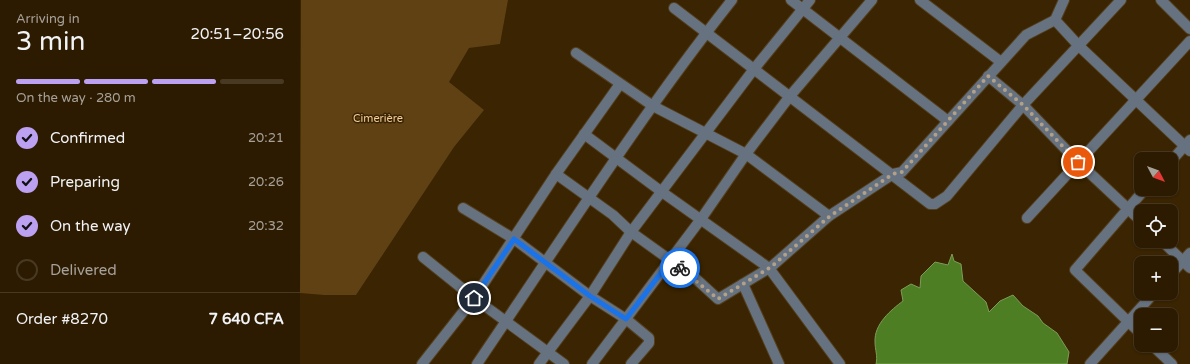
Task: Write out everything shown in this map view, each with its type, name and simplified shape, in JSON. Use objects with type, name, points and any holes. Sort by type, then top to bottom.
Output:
[{"type":"street","points":[[477,364],[546,264],[616,158],[706,32],[732,0]]},
{"type":"street","points":[[792,0],[948,121]]},
{"type":"street","points":[[539,364],[590,296],[632,232],[708,133],[754,69],[810,0]]},
{"type":"street","points":[[592,364],[670,261],[746,154],[790,96],[872,0]]},
{"type":"street","points":[[920,0],[1001,62]]},
{"type":"street","points":[[674,8],[893,174],[930,204],[935,204],[947,196],[1023,105],[1121,0]]},
{"type":"street","points":[[1161,0],[1190,29]]},
{"type":"street","points":[[556,174],[613,215],[632,232],[670,261],[695,278],[718,299],[770,268],[830,216],[893,174],[902,172],[1026,35],[1055,20],[1061,1]]},
{"type":"street","points":[[1055,20],[1079,46],[1136,100],[1188,146],[1178,155]]},
{"type":"street","points":[[1027,218],[1190,41]]},
{"type":"street","points":[[576,53],[653,106],[708,133],[746,154],[830,216]]},
{"type":"street","points":[[988,76],[1023,105],[1078,162],[1134,215]]},
{"type":"street","points":[[422,364],[474,298],[556,174],[620,84]]},
{"type":"street","points":[[584,134],[662,192],[770,268],[840,364]]},
{"type":"street","points":[[1134,327],[1075,270],[1138,196]]},
{"type":"street","points":[[463,208],[514,239],[590,296],[626,319],[649,338],[649,342],[631,364]]},
{"type":"street","points":[[1169,248],[1186,264],[1190,253]]},
{"type":"street","points":[[424,257],[474,298],[564,364]]},
{"type":"street","points":[[744,284],[779,364]]},
{"type":"street","points":[[1090,364],[1148,300]]},
{"type":"street","points":[[1159,352],[1172,364]]},
{"type":"green space","name":"Cimerière","points":[[301,0],[508,0],[500,44],[469,48],[449,82],[484,110],[454,147],[356,295],[300,293]]},
{"type":"shaded area","points":[[952,254],[954,261],[961,264],[963,281],[986,302],[989,312],[1000,301],[1013,295],[1023,306],[1038,316],[1043,323],[1057,333],[1069,352],[1067,364],[876,364],[877,358],[875,335],[877,329],[884,318],[903,301],[901,290],[911,284],[920,288],[921,276],[935,262],[948,265]]},
{"type":"way so far","points":[[680,268],[695,278],[718,299],[770,268],[830,216],[893,174],[902,172],[988,76],[1023,105],[1078,162]]},
{"type":"route","points":[[474,298],[514,239],[590,296],[626,319],[670,261],[680,268]]}]
